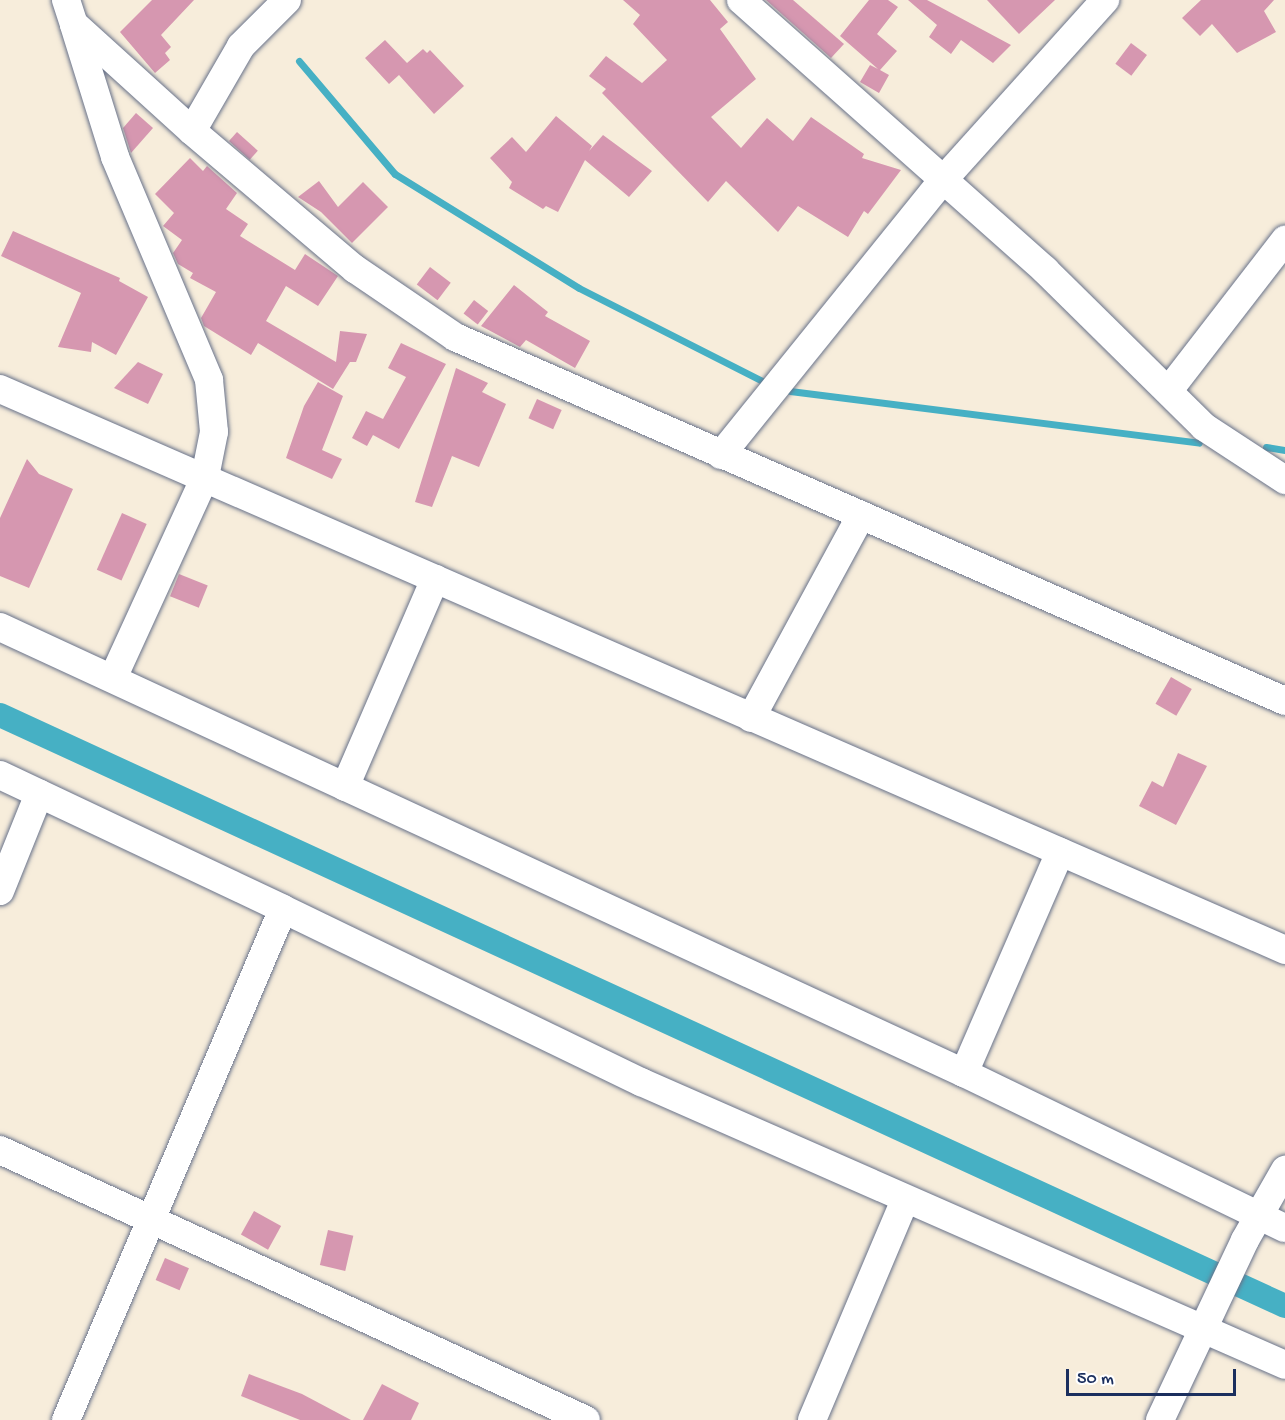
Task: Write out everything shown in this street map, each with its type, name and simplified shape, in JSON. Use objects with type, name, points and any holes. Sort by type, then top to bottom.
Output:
[{"type":"street","points":[[192,131],[241,46],[288,0]]},
{"type":"street","points":[[741,0],[1045,270],[1204,427],[1285,480]]},
{"type":"street","points":[[721,455],[944,179],[1105,0]]},
{"type":"street","points":[[70,12],[192,131],[356,269],[455,337],[1285,701]]},
{"type":"street","points":[[70,12],[115,157],[209,380],[214,432],[205,477],[113,678]]},
{"type":"street","points":[[1169,390],[1285,240]]},
{"type":"street","points":[[0,389],[1285,950]]},
{"type":"street","points":[[751,718],[861,515]]},
{"type":"street","points":[[345,787],[435,579]]},
{"type":"street","points":[[0,627],[964,1073],[1285,1228]]},
{"type":"street","points":[[0,775],[641,1082],[905,1200],[1285,1365]]},
{"type":"street","points":[[0,891],[39,794]]},
{"type":"street","points":[[964,1073],[1060,852]]},
{"type":"street","points":[[66,1420],[283,909]]},
{"type":"street","points":[[0,1150],[153,1218],[586,1420]]},
{"type":"street","points":[[1160,1420],[1214,1301],[1258,1215],[1285,1170]]},
{"type":"street","points":[[812,1420],[905,1200]]},
{"type":"building","points":[[152,0],[194,0],[161,35],[171,47],[165,53],[170,60],[155,73],[120,32]]},
{"type":"building","points":[[623,0],[710,0],[728,22],[720,29],[756,79],[711,117],[741,148],[767,118],[793,141],[811,117],[864,154],[862,158],[901,170],[868,214],[864,211],[848,237],[798,206],[778,232],[726,181],[708,202],[602,93],[606,89],[589,76],[606,56],[642,83],[667,60],[633,24],[640,15]]},
{"type":"building","points":[[766,0],[793,0],[844,44],[831,58]]},
{"type":"building","points":[[869,0],[888,0],[898,7],[877,34],[897,51],[880,70],[889,75],[879,93],[860,82],[870,65],[878,69],[840,36]]},
{"type":"building","points":[[908,0],[927,0],[1011,45],[993,63],[961,40],[951,54],[929,37],[937,25]]},
{"type":"building","points":[[987,0],[1055,0],[1019,34]]},
{"type":"building","points":[[1201,0],[1274,0],[1264,11],[1276,32],[1237,53],[1212,24],[1200,36],[1182,18]]},
{"type":"building","points":[[385,40],[407,63],[423,49],[427,53],[430,50],[464,86],[434,114],[399,75],[389,84],[365,58]]},
{"type":"building","points":[[1131,43],[1147,55],[1131,76],[1115,64]]},
{"type":"building","points":[[136,113],[153,128],[131,153],[123,128]]},
{"type":"building","points":[[556,116],[592,146],[589,151],[603,135],[652,171],[629,197],[585,160],[558,212],[546,206],[543,209],[509,188],[512,182],[490,158],[512,137],[526,152]]},
{"type":"building","points":[[237,132],[258,151],[250,160],[229,141]]},
{"type":"building","points":[[190,158],[203,171],[207,166],[237,193],[226,209],[248,224],[240,236],[295,270],[305,254],[338,276],[318,306],[286,286],[266,321],[336,362],[340,331],[367,334],[356,362],[350,362],[333,389],[258,343],[251,355],[204,326],[201,318],[216,292],[190,278],[193,273],[178,264],[173,253],[182,240],[163,226],[174,213],[155,194]]},
{"type":"building","points":[[319,181],[338,207],[363,182],[388,207],[352,243],[321,212],[298,197]]},
{"type":"building","points":[[13,231],[120,278],[119,281],[148,297],[116,355],[92,342],[91,352],[58,347],[81,293],[1,256]]},
{"type":"building","points":[[430,267],[451,283],[438,300],[417,285]]},
{"type":"building","points":[[514,285],[548,312],[545,316],[590,341],[575,368],[526,340],[520,347],[481,326]]},
{"type":"building","points":[[474,300],[488,311],[478,324],[464,313]]},
{"type":"building","points":[[401,343],[446,364],[399,449],[373,435],[367,446],[352,438],[366,411],[383,419],[406,377],[388,368]]},
{"type":"building","points":[[138,362],[163,374],[148,404],[114,388]]},
{"type":"building","points":[[456,368],[488,383],[482,392],[506,404],[479,467],[452,456],[432,507],[415,502]]},
{"type":"building","points":[[318,382],[343,396],[322,450],[342,459],[332,479],[286,458],[304,406]]},
{"type":"building","points":[[537,399],[562,410],[553,429],[528,418]]},
{"type":"building","points":[[27,459],[39,474],[73,489],[29,588],[0,576],[0,518]]},
{"type":"building","points":[[122,513],[147,524],[121,581],[97,570]]},
{"type":"building","points":[[179,574],[208,586],[199,608],[170,596]]},
{"type":"building","points":[[1171,677],[1192,689],[1176,716],[1156,704]]},
{"type":"building","points":[[1178,753],[1207,766],[1176,825],[1139,806],[1152,781],[1163,787]]},
{"type":"building","points":[[254,1211],[281,1226],[268,1250],[241,1235]]},
{"type":"building","points":[[328,1230],[353,1236],[345,1271],[320,1265]]},
{"type":"building","points":[[165,1258],[189,1268],[180,1290],[156,1280]]},
{"type":"building","points":[[249,1374],[302,1394],[351,1420],[300,1420],[241,1396]]},
{"type":"building","points":[[382,1384],[419,1403],[411,1420],[363,1420]]},
{"type":"waterway","points":[[299,61],[395,174],[579,288],[762,381]]},
{"type":"waterway","points":[[790,391],[1199,443]]},
{"type":"waterway","points":[[1266,447],[1285,450]]},
{"type":"waterway","points":[[0,715],[1285,1306]]}]
